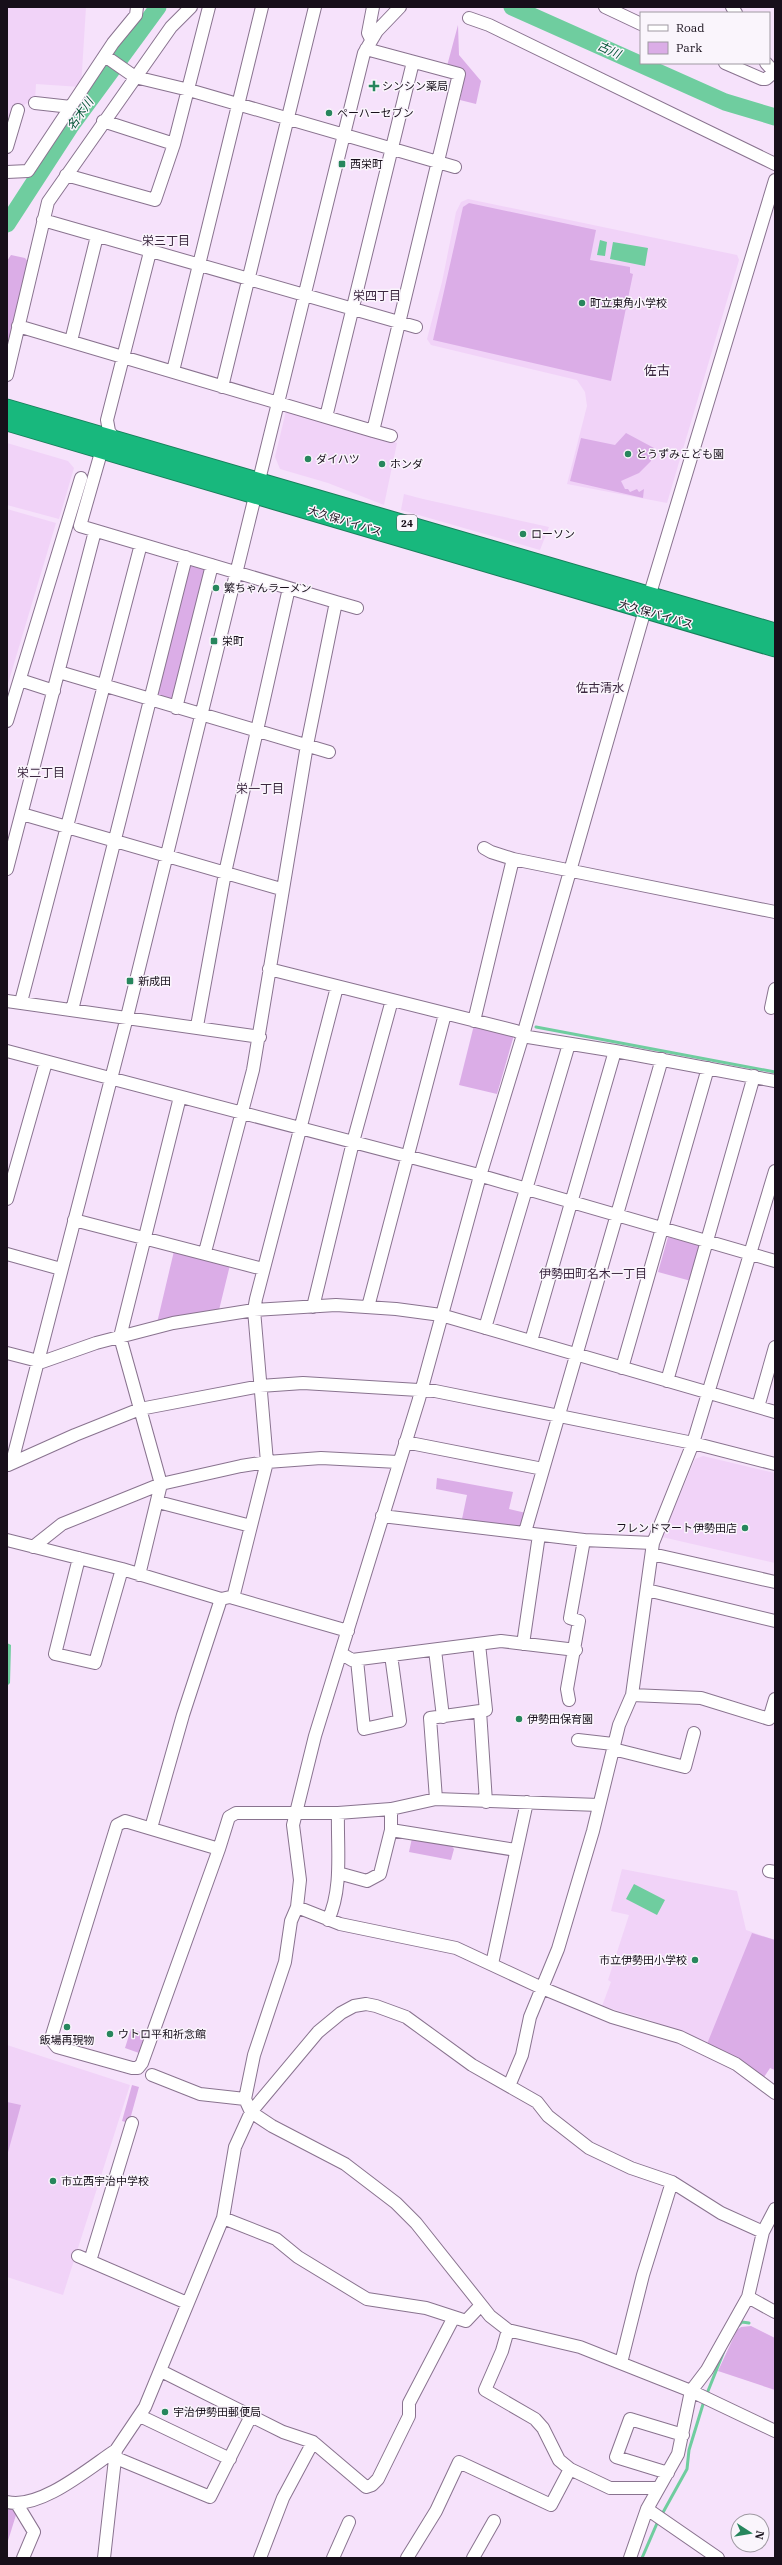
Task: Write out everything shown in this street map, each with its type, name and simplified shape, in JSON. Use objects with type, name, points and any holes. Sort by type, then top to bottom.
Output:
[{"type":"highway","name":"大久保バイパス","points":[[8,403],[108,443],[258,488],[645,611],[775,648]]},
{"type":"highway","name":"大久保バイパス","points":[[7,422],[51,435],[108,443]]},
{"type":"highway","points":[[7,430],[28,434],[51,435]]},
{"type":"highway","name":"大久保バイパス","points":[[258,488],[650,594],[775,632]]},
{"type":"street","points":[[7,172],[28,171],[105,56],[136,15],[137,7]]},
{"type":"street","points":[[7,375],[48,202],[171,27],[191,7]]},
{"type":"street","points":[[66,175],[155,200],[174,144],[209,7]]},
{"type":"street","points":[[173,371],[262,7]]},
{"type":"street","points":[[222,387],[315,7]]},
{"type":"street","points":[[9,1464],[128,1017],[166,856],[344,135],[368,44],[368,33],[373,7]]},
{"type":"street","points":[[368,44],[400,7]]},
{"type":"street","points":[[605,7],[640,24]]},
{"type":"street","points":[[562,70],[483,30],[468,18],[489,25],[775,164]]},
{"type":"street","points":[[368,44],[413,62],[459,74],[398,322],[373,431]]},
{"type":"street","points":[[105,56],[135,77],[189,90],[455,167]]},
{"type":"street","points":[[326,417],[413,62]]},
{"type":"street","points":[[727,64],[762,79],[766,79],[775,73],[767,64]]},
{"type":"street","points":[[35,102],[71,107]]},
{"type":"street","points":[[7,147],[18,110]]},
{"type":"street","points":[[104,121],[174,144]]},
{"type":"street","points":[[775,180],[645,611],[523,1035],[480,1176],[421,1389],[342,1654],[315,1736],[293,1826],[300,1880],[296,1907],[291,1920],[285,1962],[254,2055],[245,2099],[251,2112],[272,2126],[345,2164],[396,2202],[416,2223],[490,2316],[508,2330],[580,2347],[691,2391],[775,2431]]},
{"type":"street","points":[[43,220],[150,252],[249,278],[416,327]]},
{"type":"street","points":[[72,341],[97,236]]},
{"type":"street","points":[[150,252],[107,420],[108,443],[80,526],[357,608]]},
{"type":"street","points":[[18,326],[124,356],[278,404],[391,436]]},
{"type":"street","points":[[7,721],[81,478]]},
{"type":"street","points":[[7,869],[12,830],[22,814],[95,531]]},
{"type":"street","points":[[21,1002],[141,544]]},
{"type":"street","points":[[72,1010],[186,557]]},
{"type":"street","points":[[176,708],[212,565]]},
{"type":"street","points":[[197,1026],[225,873],[289,588]]},
{"type":"street","points":[[205,1252],[242,1113],[260,1037],[281,889],[307,745],[336,602]]},
{"type":"street","points":[[59,672],[176,708],[329,752]]},
{"type":"street","points":[[20,680],[54,691]]},
{"type":"street","points":[[22,814],[281,889]]},
{"type":"street","points":[[484,848],[491,852],[513,858],[775,912]]},
{"type":"street","points":[[474,1021],[513,858]]},
{"type":"street","points":[[269,969],[474,1021],[523,1035],[662,1059],[775,1081]]},
{"type":"street","points":[[233,1598],[267,1462],[254,1310],[263,1269],[337,987]]},
{"type":"street","points":[[771,1008],[775,989]]},
{"type":"street","points":[[313,1307],[353,1142],[392,1000]]},
{"type":"street","points":[[7,1001],[197,1026],[260,1037]]},
{"type":"street","points":[[368,1307],[444,1014]]},
{"type":"street","points":[[485,1328],[569,1044]]},
{"type":"street","points":[[7,1051],[408,1156],[775,1261]]},
{"type":"street","points":[[531,1341],[570,1202],[615,1051]]},
{"type":"street","points":[[525,1532],[662,1059]]},
{"type":"street","points":[[7,1199],[46,1062]]},
{"type":"street","points":[[622,1368],[708,1068]]},
{"type":"street","points":[[667,1381],[754,1076]]},
{"type":"street","points":[[139,1575],[158,1502],[161,1484],[120,1337],[180,1097]]},
{"type":"street","points":[[508,2086],[522,2055],[530,2017],[562,1935],[599,1805],[619,1725],[632,1695],[652,1548],[693,1443],[775,1171]]},
{"type":"street","points":[[74,1220],[145,1239],[205,1252],[263,1269]]},
{"type":"street","points":[[7,1254],[61,1269]]},
{"type":"street","points":[[7,1353],[42,1362],[172,1322],[254,1310],[336,1305],[368,1307],[441,1315],[775,1412]]},
{"type":"street","points":[[758,1407],[775,1347]]},
{"type":"street","points":[[9,1464],[140,1409],[260,1386],[303,1383],[421,1389],[559,1415],[693,1443],[775,1464]]},
{"type":"street","points":[[405,1442],[543,1469]]},
{"type":"street","points":[[33,1547],[62,1524],[161,1484],[241,1466],[267,1462],[321,1458],[398,1462]]},
{"type":"street","points":[[158,1502],[251,1526]]},
{"type":"street","points":[[382,1516],[652,1548],[775,1582]]},
{"type":"street","points":[[523,1644],[539,1534]]},
{"type":"street","points":[[7,1540],[122,1569],[221,1598],[233,1598],[348,1631]]},
{"type":"street","points":[[569,1700],[567,1689],[576,1650],[579,1621],[570,1618],[584,1540]]},
{"type":"street","points":[[79,1558],[55,1654],[95,1663],[122,1569]]},
{"type":"street","points":[[647,1590],[775,1621]]},
{"type":"street","points":[[151,1828],[183,1715],[221,1598]]},
{"type":"street","points":[[342,1654],[352,1660],[357,1660],[501,1641],[576,1650]]},
{"type":"street","points":[[436,1798],[430,1718],[486,1710],[479,1644]]},
{"type":"street","points":[[435,1650],[443,1717]]},
{"type":"street","points":[[357,1660],[364,1729],[400,1720],[391,1655]]},
{"type":"street","points":[[632,1695],[701,1698],[768,1719],[775,1700]]},
{"type":"street","points":[[480,1710],[486,1802]]},
{"type":"street","points":[[578,1740],[613,1747],[685,1767],[695,1733]]},
{"type":"street","points":[[219,1849],[125,1821],[117,1825],[52,2035],[53,2042],[57,2047],[132,2068],[140,2066],[219,1849],[229,1817],[236,1813],[338,1813],[391,1809],[436,1798],[486,1802],[599,1805]]},
{"type":"street","points":[[492,1964],[527,1802]]},
{"type":"street","points":[[338,1873],[367,1881],[380,1874],[391,1830],[391,1809]]},
{"type":"street","points":[[328,1920],[335,1907],[338,1873],[338,1813]]},
{"type":"street","points":[[391,1830],[516,1850]]},
{"type":"street","points":[[296,1907],[328,1920],[456,1948],[542,1988],[612,2017],[680,2037],[736,2064],[775,2092]]},
{"type":"street","points":[[104,2558],[116,2454],[140,2416],[161,2371],[187,2303],[223,2218],[235,2147],[251,2112],[329,2022],[354,2006],[366,2004],[406,2017],[472,2065],[537,2102],[548,2116],[589,2148],[631,2168],[672,2182],[721,2213],[763,2232]]},
{"type":"street","points":[[152,2075],[200,2094],[245,2099]]},
{"type":"street","points":[[90,2261],[132,2123]]},
{"type":"street","points":[[621,2363],[643,2275],[672,2182]]},
{"type":"street","points":[[630,2558],[646,2509],[678,2454],[691,2391],[706,2370],[748,2297],[763,2232],[775,2209]]},
{"type":"street","points":[[223,2218],[244,2225],[276,2240],[298,2257],[367,2299],[426,2308],[466,2321],[481,2305]]},
{"type":"street","points":[[78,2256],[187,2303]]},
{"type":"street","points":[[748,2297],[775,2312]]},
{"type":"street","points":[[161,2371],[283,2432],[313,2442],[366,2487],[372,2485],[378,2479],[409,2416],[409,2403],[454,2317]]},
{"type":"street","points":[[508,2330],[502,2351],[484,2388],[485,2390],[535,2419],[543,2428],[559,2460],[570,2469],[610,2488],[658,2488]]},
{"type":"street","points":[[140,2416],[230,2459]]},
{"type":"street","points":[[116,2454],[210,2497],[251,2416]]},
{"type":"street","points":[[668,2473],[616,2457],[630,2419],[683,2435]]},
{"type":"street","points":[[260,2558],[283,2498],[313,2442]]},
{"type":"street","points":[[23,2558],[34,2532],[12,2503],[37,2499],[59,2488],[116,2454]]},
{"type":"street","points":[[407,2558],[436,2511],[459,2462],[550,2505],[570,2469]]},
{"type":"street","points":[[646,2509],[718,2558]]},
{"type":"street","points":[[472,2558],[494,2521]]},
{"type":"street","points":[[333,2558],[349,2522]]},
{"type":"shaded area","points":[[7,7],[86,7],[81,87],[36,84],[35,101],[25,104],[16,118],[7,116]]},
{"type":"shaded area","name":"町立東角小学校","points":[[468,199],[737,255],[739,260],[667,503],[567,484],[587,406],[585,392],[577,380],[431,345],[427,339],[442,282],[456,212],[461,202]]},
{"type":"shaded area","points":[[600,240],[607,242],[605,256],[597,255]]},
{"type":"shaded area","points":[[613,242],[648,248],[645,266],[610,259]]},
{"type":"shaded area","points":[[286,411],[397,443],[384,505],[328,483],[280,469],[275,457]]},
{"type":"shaded area","points":[[7,443],[68,461],[74,468],[59,519],[7,505]]},
{"type":"shaded area","points":[[404,494],[549,527],[540,550],[401,510]]},
{"type":"shaded area","points":[[7,509],[56,523],[7,687]]},
{"type":"shaded area","points":[[703,1456],[775,1473],[775,1563],[662,1537],[695,1459]]},
{"type":"shaded area","points":[[7,1643],[11,1645],[10,1683],[7,1686]]},
{"type":"shaded area","name":"市立伊勢田小学校","points":[[622,1869],[737,1891],[746,1930],[775,1940],[775,2070],[770,2068],[764,2077],[739,2060],[695,2038],[650,2020],[602,2006],[611,1982],[608,1980],[629,1915],[611,1911]]},
{"type":"shaded area","points":[[634,1884],[665,1900],[657,1915],[626,1899]]},
{"type":"shaded area","name":"市立西宇治中学校","points":[[7,2045],[130,2085],[63,2295],[7,2277]]},
{"type":"green space","points":[[458,25],[459,55],[481,81],[476,104],[460,100],[465,75],[464,72],[447,66]]},
{"type":"green space","points":[[469,203],[596,230],[590,260],[630,267],[630,273],[633,274],[611,381],[433,340],[463,207]]},
{"type":"green space","points":[[11,255],[25,258],[29,263],[7,355],[7,261]]},
{"type":"green space","points":[[626,433],[654,448],[650,454],[651,461],[639,473],[621,481],[625,489],[628,489],[630,492],[637,489],[639,492],[644,489],[643,498],[570,481],[581,438],[615,445]]},
{"type":"green space","points":[[191,563],[206,567],[175,703],[154,694],[187,565]]},
{"type":"green space","points":[[474,1025],[514,1035],[497,1094],[459,1085]]},
{"type":"green space","points":[[668,1237],[702,1246],[691,1281],[658,1272]]},
{"type":"green space","points":[[174,1251],[230,1265],[219,1310],[157,1323]]},
{"type":"green space","points":[[437,1478],[513,1492],[509,1509],[526,1513],[522,1527],[462,1519],[467,1495],[436,1489]]},
{"type":"green space","points":[[412,1838],[450,1844],[454,1849],[451,1860],[409,1852]]},
{"type":"green space","points":[[752,1933],[775,1940],[775,2070],[770,2068],[764,2077],[739,2060],[707,2044]]},
{"type":"green space","points":[[131,2029],[146,2034],[139,2053],[125,2048]]},
{"type":"green space","points":[[132,2085],[139,2087],[129,2123],[122,2121]]},
{"type":"green space","points":[[7,2102],[21,2105],[7,2156]]},
{"type":"green space","points":[[751,2326],[775,2338],[775,2390],[718,2371],[737,2330],[741,2327]]},
{"type":"green space","points":[[7,2508],[14,2509],[16,2515],[7,2544]]},
{"type":"waterway","name":"名木川","points":[[7,224],[70,127],[158,7]]},
{"type":"waterway","name":"古川","points":[[512,7],[725,102],[775,117]]},
{"type":"waterway","points":[[536,1027],[775,1072]]},
{"type":"waterway","points":[[737,2327],[742,2322],[749,2323]]},
{"type":"waterway","points":[[706,2396],[724,2351]]},
{"type":"waterway","points":[[661,2516],[687,2469],[689,2450],[704,2401]]},
{"type":"waterway","points":[[642,2558],[658,2521]]},
{"type":"place","name":"シンシン薬局","points":[[374,86]]},
{"type":"place","name":"ペーハーセブン","points":[[329,113]]},
{"type":"place","name":"西栄町","points":[[342,164]]},
{"type":"place","name":"町立東角小学校","points":[[582,303]]},
{"type":"place","name":"とうずみこども園","points":[[628,454]]},
{"type":"place","name":"ダイハツ","points":[[308,459]]},
{"type":"place","name":"ホンダ","points":[[382,464]]},
{"type":"place","name":"ローソン","points":[[523,534]]},
{"type":"place","name":"繁ちゃんラーメン","points":[[216,588]]},
{"type":"place","name":"栄町","points":[[214,641]]},
{"type":"place","name":"新成田","points":[[130,981]]},
{"type":"place","name":"フレンドマート伊勢田店","points":[[745,1528]]},
{"type":"place","name":"伊勢田保育園","points":[[519,1719]]},
{"type":"place","name":"市立伊勢田小学校","points":[[695,1960]]},
{"type":"place","name":"飯場再現物","points":[[67,2027]]},
{"type":"place","name":"ウトロ平和祈念館","points":[[110,2034]]},
{"type":"place","name":"市立西宇治中学校","points":[[53,2181]]},
{"type":"place","name":"宇治伊勢田郵便局","points":[[165,2412]]},
{"type":"district","name":"栄三丁目","points":[[166,241]]},
{"type":"district","name":"栄四丁目","points":[[377,296]]},
{"type":"district","name":"佐古","points":[[657,370]]},
{"type":"district","name":"佐古清水","points":[[600,688]]},
{"type":"district","name":"栄二丁目","points":[[41,773]]},
{"type":"district","name":"栄一丁目","points":[[260,789]]},
{"type":"district","name":"伊勢田町名木一丁目","points":[[593,1274]]}]
